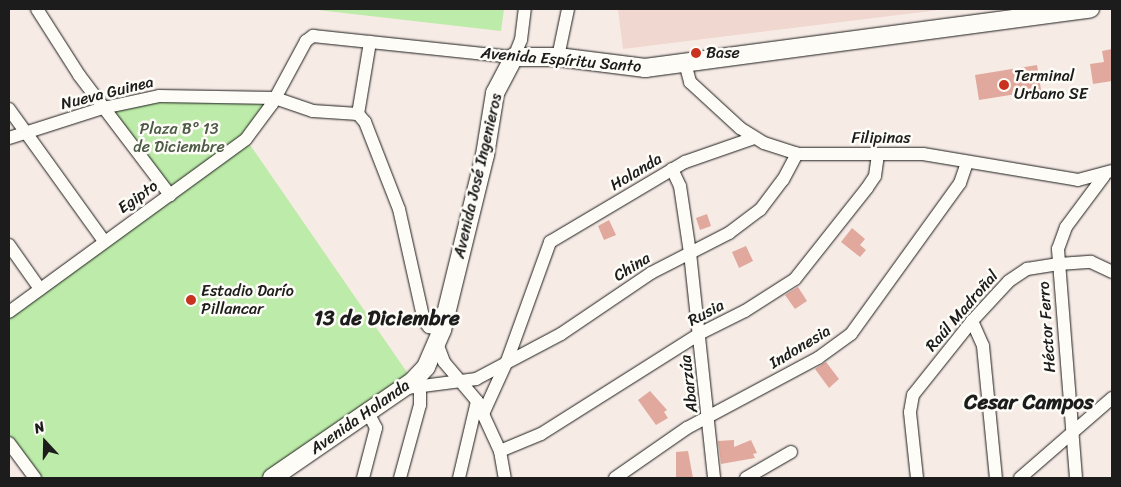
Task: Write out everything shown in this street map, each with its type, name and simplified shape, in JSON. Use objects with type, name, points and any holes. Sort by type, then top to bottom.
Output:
[{"type":"street","points":[[36,9],[103,108],[170,195]]},
{"type":"street","name":"Avenida José Ingenieros","points":[[440,338],[484,155],[495,93],[521,40],[525,9]]},
{"type":"street","points":[[558,57],[568,9]]},
{"type":"street","name":"Avenida Espíritu Santo","points":[[275,98],[306,41],[313,36],[514,57],[558,57],[623,67],[685,63],[1090,9]]},
{"type":"street","points":[[370,42],[358,114],[365,122],[399,209],[422,315],[429,327],[440,338],[444,362],[477,401],[500,451],[505,478]]},
{"type":"street","name":"Filipinas","points":[[685,63],[690,82],[698,92],[754,138],[797,154],[923,154],[967,163],[1067,178],[1088,179],[1109,173]]},
{"type":"street","name":"Nueva Guinea","points":[[9,138],[103,108],[159,96],[275,98],[313,111],[358,114]]},
{"type":"street","name":"Egipto","points":[[9,312],[246,139],[275,98]]},
{"type":"street","points":[[9,109],[104,241]]},
{"type":"street","name":"Holanda","points":[[507,361],[545,250],[561,233],[700,155],[737,146],[754,138]]},
{"type":"street","name":"China","points":[[400,390],[446,381],[462,382],[476,379],[561,334],[651,273],[747,222],[784,180],[797,154]]},
{"type":"street","name":"Rusia","points":[[500,451],[541,434],[699,334],[745,311],[795,279],[867,188],[875,176],[878,155]]},
{"type":"street","name":"Indonesia","points":[[615,478],[709,415],[818,358],[850,334],[960,183],[967,163]]},
{"type":"street","name":"Abarzúa","points":[[672,169],[680,186],[690,253],[709,415],[714,478]]},
{"type":"street","name":"Héctor Ferro","points":[[1076,478],[1059,264],[1060,237],[1082,204],[1109,173]]},
{"type":"street","points":[[1067,178],[1077,184],[1082,204]]},
{"type":"street","points":[[9,245],[40,289]]},
{"type":"street","name":"Raúl Madroñal","points":[[917,478],[910,402],[972,321],[1016,274],[1059,264],[1091,262],[1112,272]]},
{"type":"street","points":[[972,321],[983,346],[996,478]]},
{"type":"street","name":"Avenida Holanda","points":[[272,478],[400,390],[426,367],[440,338]]},
{"type":"street","points":[[483,414],[507,361]]},
{"type":"street","points":[[400,478],[420,405],[420,385]]},
{"type":"street","points":[[1020,478],[1112,398]]},
{"type":"street","points":[[459,478],[477,401]]},
{"type":"street","points":[[363,478],[376,428],[368,412]]},
{"type":"street","points":[[9,443],[35,478]]},
{"type":"street","points":[[746,478],[791,452]]},
{"type":"shaded area","points":[[618,9],[947,9],[623,49]]},
{"type":"green space","points":[[309,9],[504,9],[501,31]]},
{"type":"green space","name":"Estadio Darío Pillancar","points":[[275,98],[246,139],[413,381],[272,478],[35,478],[9,443],[9,312],[169,195],[103,108],[132,101]]},
{"type":"building","points":[[1112,49],[1112,81],[1093,84],[1090,64],[1104,62],[1102,51]]},
{"type":"building","name":"Terminal Urbano SE","points":[[1037,65],[1041,90],[979,100],[975,75]]},
{"type":"building","points":[[707,214],[711,226],[700,230],[696,218]]},
{"type":"building","points":[[609,220],[616,235],[604,240],[598,226]]},
{"type":"building","points":[[852,228],[865,239],[860,245],[866,250],[860,257],[841,242]]},
{"type":"building","points":[[746,246],[753,261],[739,268],[732,252]]},
{"type":"building","points":[[798,287],[807,301],[795,309],[785,295]]},
{"type":"building","points":[[826,362],[839,379],[829,388],[815,369]]},
{"type":"building","points":[[650,391],[667,410],[664,412],[668,418],[656,425],[638,400]]},
{"type":"building","points":[[734,440],[734,447],[751,440],[757,453],[753,454],[755,458],[721,464],[718,441]]},
{"type":"building","points":[[688,451],[693,478],[676,478],[676,452]]},
{"type":"place","name":"Base","points":[[696,53]]},
{"type":"place","name":"Terminal Urbano SE","points":[[1004,85]]},
{"type":"place","name":"Estadio Darío Pillancar","points":[[191,300]]},
{"type":"district","name":"13 de Diciembre","points":[[387,318]]},
{"type":"district","name":"Cesar Campos","points":[[1029,402]]},
{"type":"park label","name":"Plaza B° 13 de Diciembre","points":[[179,138]]}]
